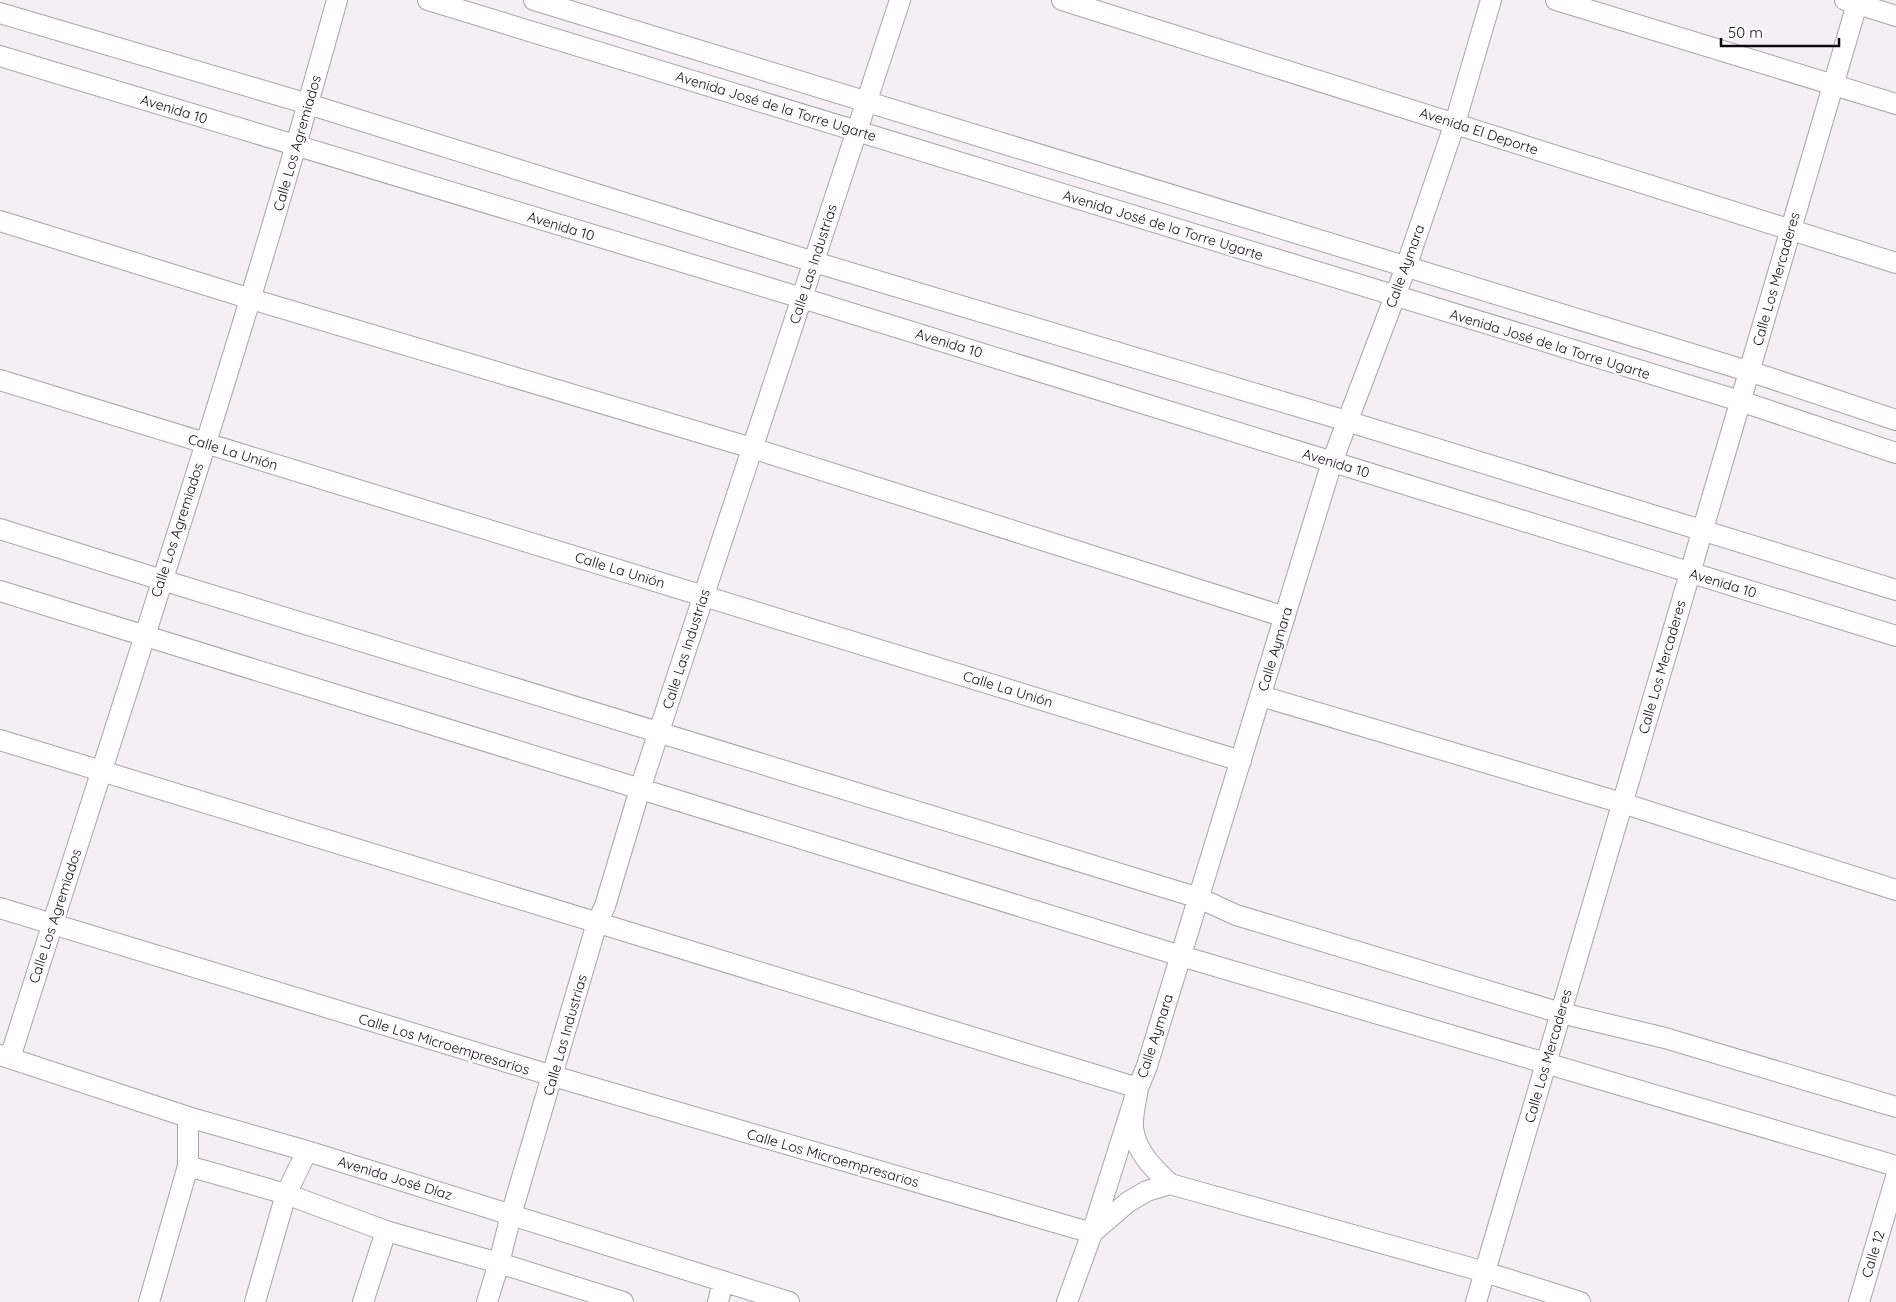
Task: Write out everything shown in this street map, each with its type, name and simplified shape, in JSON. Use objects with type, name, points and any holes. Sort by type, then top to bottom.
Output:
[{"type":"street","name":"Calle Los Agremiados","points":[[5,1057],[52,924],[251,299],[297,146],[337,0]]},
{"type":"street","name":"Avenida José de la Torre Ugarte","points":[[428,0],[1740,402],[1896,453]]},
{"type":"street","points":[[534,0],[1749,372],[1896,420]]},
{"type":"street","name":"Calle Las Industrias","points":[[486,1302],[500,1263],[511,1215],[597,924],[605,906],[640,789],[900,0]]},
{"type":"street","name":"Avenida El Deporte","points":[[1062,0],[1896,263]]},
{"type":"street","name":"Calle Aymara","points":[[1067,1302],[1092,1233],[1138,1088],[1147,1066],[1332,462],[1406,267],[1455,124],[1491,0]]},
{"type":"street","points":[[1556,0],[1896,104]]},
{"type":"street","points":[[1851,2],[1896,16]]},
{"type":"street","name":"Calle Los Mercaderes","points":[[1476,1302],[1833,85],[1851,2]]},
{"type":"street","points":[[0,13],[308,104],[814,262],[1348,422],[1896,590]]},
{"type":"street","name":"Avenida 10","points":[[0,56],[802,298],[1896,636]]},
{"type":"street","points":[[0,221],[251,299],[752,448],[1285,617]]},
{"type":"street","name":"Calle La Unión","points":[[0,380],[1241,761]]},
{"type":"street","points":[[0,529],[1198,898],[1236,914],[1561,1013],[1664,1038],[1896,1106]]},
{"type":"street","points":[[0,591],[1181,956],[1896,1166]]},
{"type":"street","points":[[1261,696],[1622,804],[1896,890]]},
{"type":"street","points":[[0,740],[1138,1088],[1133,1128],[1141,1150],[1149,1164],[1170,1184],[1292,1220],[1485,1272],[1580,1302]]},
{"type":"street","name":"Calle Los Microempresarios","points":[[0,908],[553,1076],[1092,1233]]},
{"type":"street","name":"Avenida José Díaz","points":[[5,1057],[188,1117],[307,1151],[789,1302]]},
{"type":"street","points":[[149,1302],[188,1166],[188,1117]]},
{"type":"street","points":[[255,1302],[286,1194],[307,1151]]},
{"type":"street","points":[[188,1166],[286,1194],[386,1230],[500,1263],[615,1301]]},
{"type":"street","name":"Calle 12","points":[[1859,1302],[1896,1177]]},
{"type":"street","points":[[1092,1233],[1128,1202],[1147,1191],[1170,1184]]},
{"type":"street","points":[[364,1302],[386,1230]]},
{"type":"street","points":[[718,1302],[723,1281]]}]
